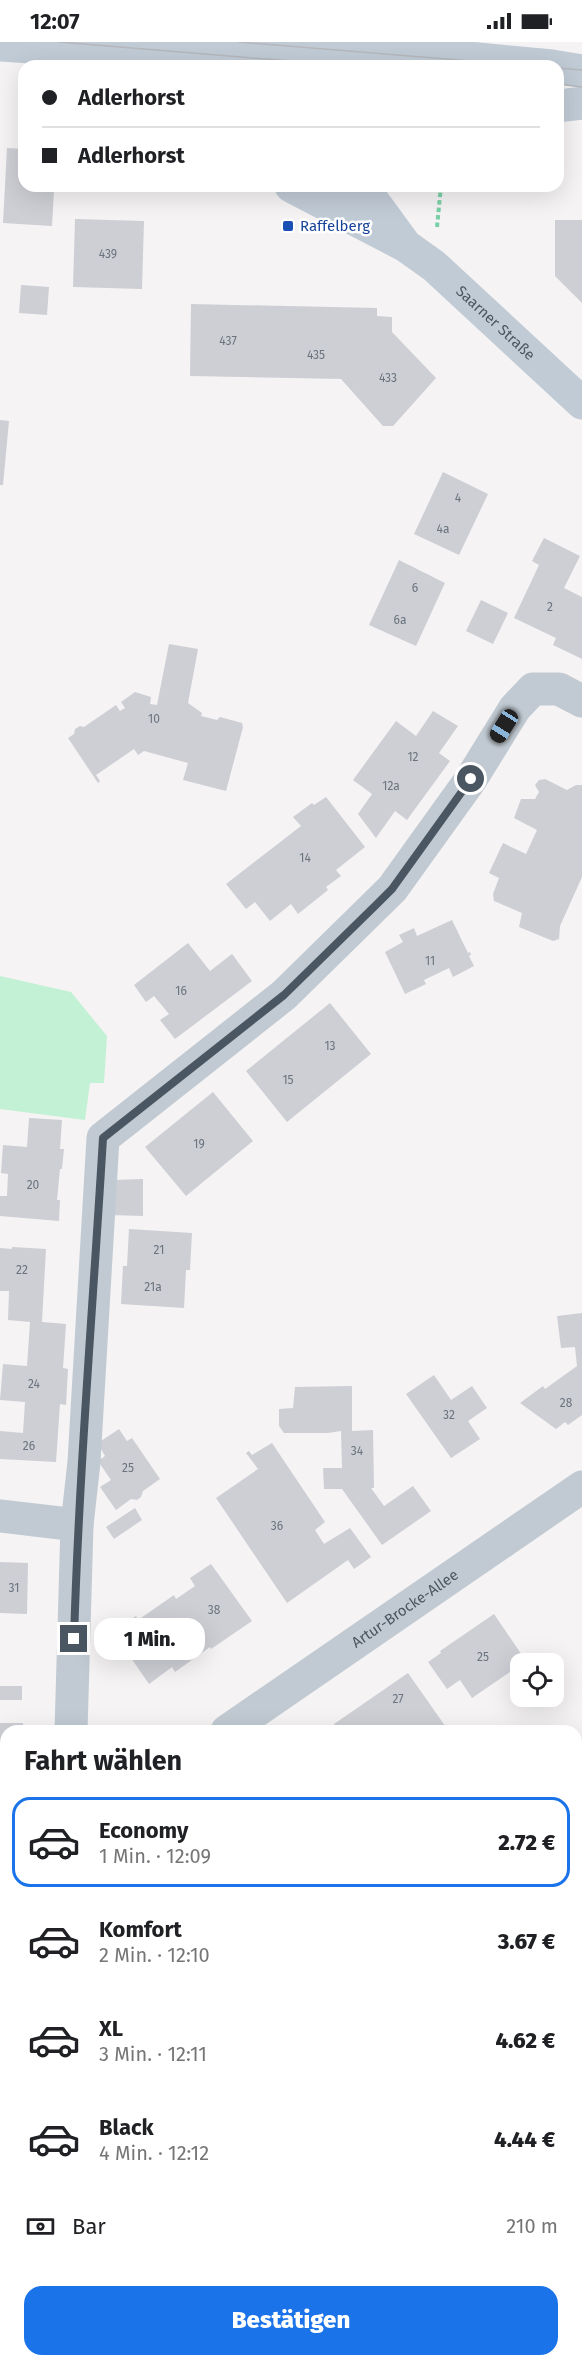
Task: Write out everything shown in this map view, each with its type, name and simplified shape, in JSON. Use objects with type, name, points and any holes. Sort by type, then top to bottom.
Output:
[{"type":"main road","points":[[0,45],[198,58],[327,45],[503,60]]},
{"type":"main road","points":[[564,68],[582,71]]},
{"type":"main road","points":[[564,105],[582,103]]},
{"type":"main road","name":"Saarner Straße","points":[[302,192],[406,246],[434,266],[582,403]]},
{"type":"main road","name":"Saarner Straße","points":[[367,192],[406,246]]},
{"type":"street","points":[[70,1725],[77,1525],[84,1462],[103,1138],[284,995],[392,889],[471,779],[514,708],[533,689],[559,689],[582,701]]},
{"type":"street","name":"Artur-Brocke-Allee","points":[[236,1725],[582,1487]]},
{"type":"street","points":[[0,1516],[77,1525]]},
{"type":"green space","points":[[0,976],[71,992],[107,1036],[104,1083],[90,1083],[85,1120],[0,1109]]},
{"type":"building","points":[[7,148],[18,149],[18,192],[54,192],[52,226],[3,223]]},
{"type":"building","points":[[75,219],[144,221],[142,289],[73,287]]},
{"type":"building","points":[[555,220],[582,220],[582,303],[555,276]]},
{"type":"building","points":[[21,285],[49,287],[47,315],[19,313]]},
{"type":"building","points":[[191,304],[377,308],[377,316],[392,317],[392,332],[436,378],[393,426],[383,426],[341,379],[190,376]]},
{"type":"building","points":[[0,420],[9,421],[3,485],[0,485]]},
{"type":"building","points":[[443,472],[488,494],[459,555],[414,534]]},
{"type":"building","points":[[544,538],[580,556],[564,588],[582,597],[582,659],[553,645],[556,638],[514,618],[539,565],[532,561]]},
{"type":"building","points":[[399,560],[445,583],[416,646],[369,625]]},
{"type":"building","points":[[481,600],[508,613],[493,644],[466,631]]},
{"type":"building","points":[[169,644],[198,649],[188,703],[202,713],[201,716],[217,720],[220,717],[242,723],[243,727],[226,791],[183,780],[188,763],[144,751],[138,755],[134,749],[96,775],[100,781],[98,783],[68,738],[74,734],[75,729],[80,726],[84,727],[116,705],[120,711],[125,708],[121,702],[135,692],[151,697],[150,704],[157,705]]},
{"type":"building","points":[[433,711],[458,726],[439,753],[450,761],[407,820],[395,811],[376,838],[358,814],[372,794],[353,780],[396,721],[416,736]]},
{"type":"building","points":[[545,779],[567,790],[576,785],[582,785],[582,877],[560,926],[559,939],[553,941],[519,927],[522,913],[494,901],[493,894],[499,878],[489,873],[503,843],[526,854],[537,830],[514,818],[521,799],[535,799],[539,792],[535,785],[539,780]]},
{"type":"building","points":[[326,797],[365,847],[336,870],[341,876],[326,887],[328,890],[298,914],[291,904],[270,921],[255,902],[246,909],[226,884],[301,826],[293,817],[312,803],[314,805]]},
{"type":"building","points":[[452,920],[468,953],[470,952],[469,956],[474,966],[453,977],[449,968],[424,980],[426,984],[405,994],[385,952],[403,942],[399,935],[414,928],[417,936]]},
{"type":"building","points":[[188,943],[210,971],[232,954],[252,981],[175,1039],[160,1020],[169,1014],[154,996],[146,1002],[134,985]]},
{"type":"building","points":[[330,1003],[371,1054],[287,1122],[246,1071]]},
{"type":"building","points":[[213,1092],[253,1141],[186,1196],[145,1147]]},
{"type":"building","points":[[29,1118],[62,1120],[60,1149],[64,1149],[57,1200],[60,1200],[59,1221],[0,1216],[0,1196],[7,1196],[8,1174],[1,1173],[3,1145],[27,1147]]},
{"type":"building","points":[[143,1179],[143,1216],[109,1215],[112,1180]]},
{"type":"building","points":[[129,1229],[192,1233],[190,1270],[186,1270],[184,1308],[121,1304],[123,1266],[127,1266]]},
{"type":"building","points":[[12,1247],[46,1249],[42,1322],[66,1324],[63,1368],[68,1369],[66,1405],[60,1404],[56,1462],[0,1459],[0,1431],[23,1433],[25,1402],[0,1400],[3,1364],[27,1366],[30,1322],[8,1320],[9,1291],[0,1291],[0,1248],[12,1249]]},
{"type":"building","points":[[582,1313],[582,1415],[568,1425],[565,1422],[556,1429],[520,1403],[543,1386],[545,1389],[577,1366],[575,1347],[561,1348],[557,1316]]},
{"type":"building","points":[[434,1375],[451,1400],[472,1386],[487,1408],[468,1421],[480,1439],[451,1458],[406,1394]]},
{"type":"building","points":[[352,1386],[352,1431],[373,1430],[374,1488],[371,1488],[384,1506],[413,1486],[431,1511],[382,1545],[342,1489],[324,1489],[323,1468],[342,1468],[341,1431],[284,1433],[279,1426],[279,1409],[293,1408],[295,1387]]},
{"type":"building","points":[[119,1429],[127,1441],[132,1438],[160,1479],[143,1491],[137,1500],[131,1499],[116,1510],[100,1487],[111,1480],[98,1461],[105,1456],[100,1447],[101,1441]]},
{"type":"building","points":[[272,1443],[325,1522],[315,1530],[324,1544],[350,1528],[371,1557],[354,1569],[348,1560],[287,1603],[216,1498],[258,1469],[246,1453],[249,1451],[252,1455]]},
{"type":"building","points":[[135,1508],[142,1520],[114,1539],[106,1527]]},
{"type":"building","points":[[0,1562],[28,1563],[27,1614],[0,1613]]},
{"type":"building","points":[[211,1564],[252,1621],[175,1672],[172,1667],[149,1684],[113,1632],[136,1616],[138,1620],[174,1595],[176,1599],[195,1586],[190,1578]]},
{"type":"building","points":[[494,1614],[521,1653],[510,1653],[510,1672],[472,1698],[460,1680],[447,1689],[428,1662],[441,1653],[440,1651]]},
{"type":"building","points":[[408,1673],[444,1725],[335,1725]]},
{"type":"building","points":[[0,1686],[22,1686],[22,1700],[0,1700]]},
{"type":"building","points":[[0,1723],[23,1723],[23,1725],[0,1725]]},
{"type":"tram line","points":[[59,42],[279,60]]},
{"type":"tram line","points":[[239,42],[457,60]]},
{"type":"tram line","points":[[564,68],[582,70]]},
{"type":"tram line","points":[[564,85],[582,87]]},
{"type":"place","name":"Raffelberg","points":[[288,226]]},
{"type":"route","points":[[74,1639],[77,1525],[84,1462],[103,1138],[284,995],[392,889],[471,779]]}]
